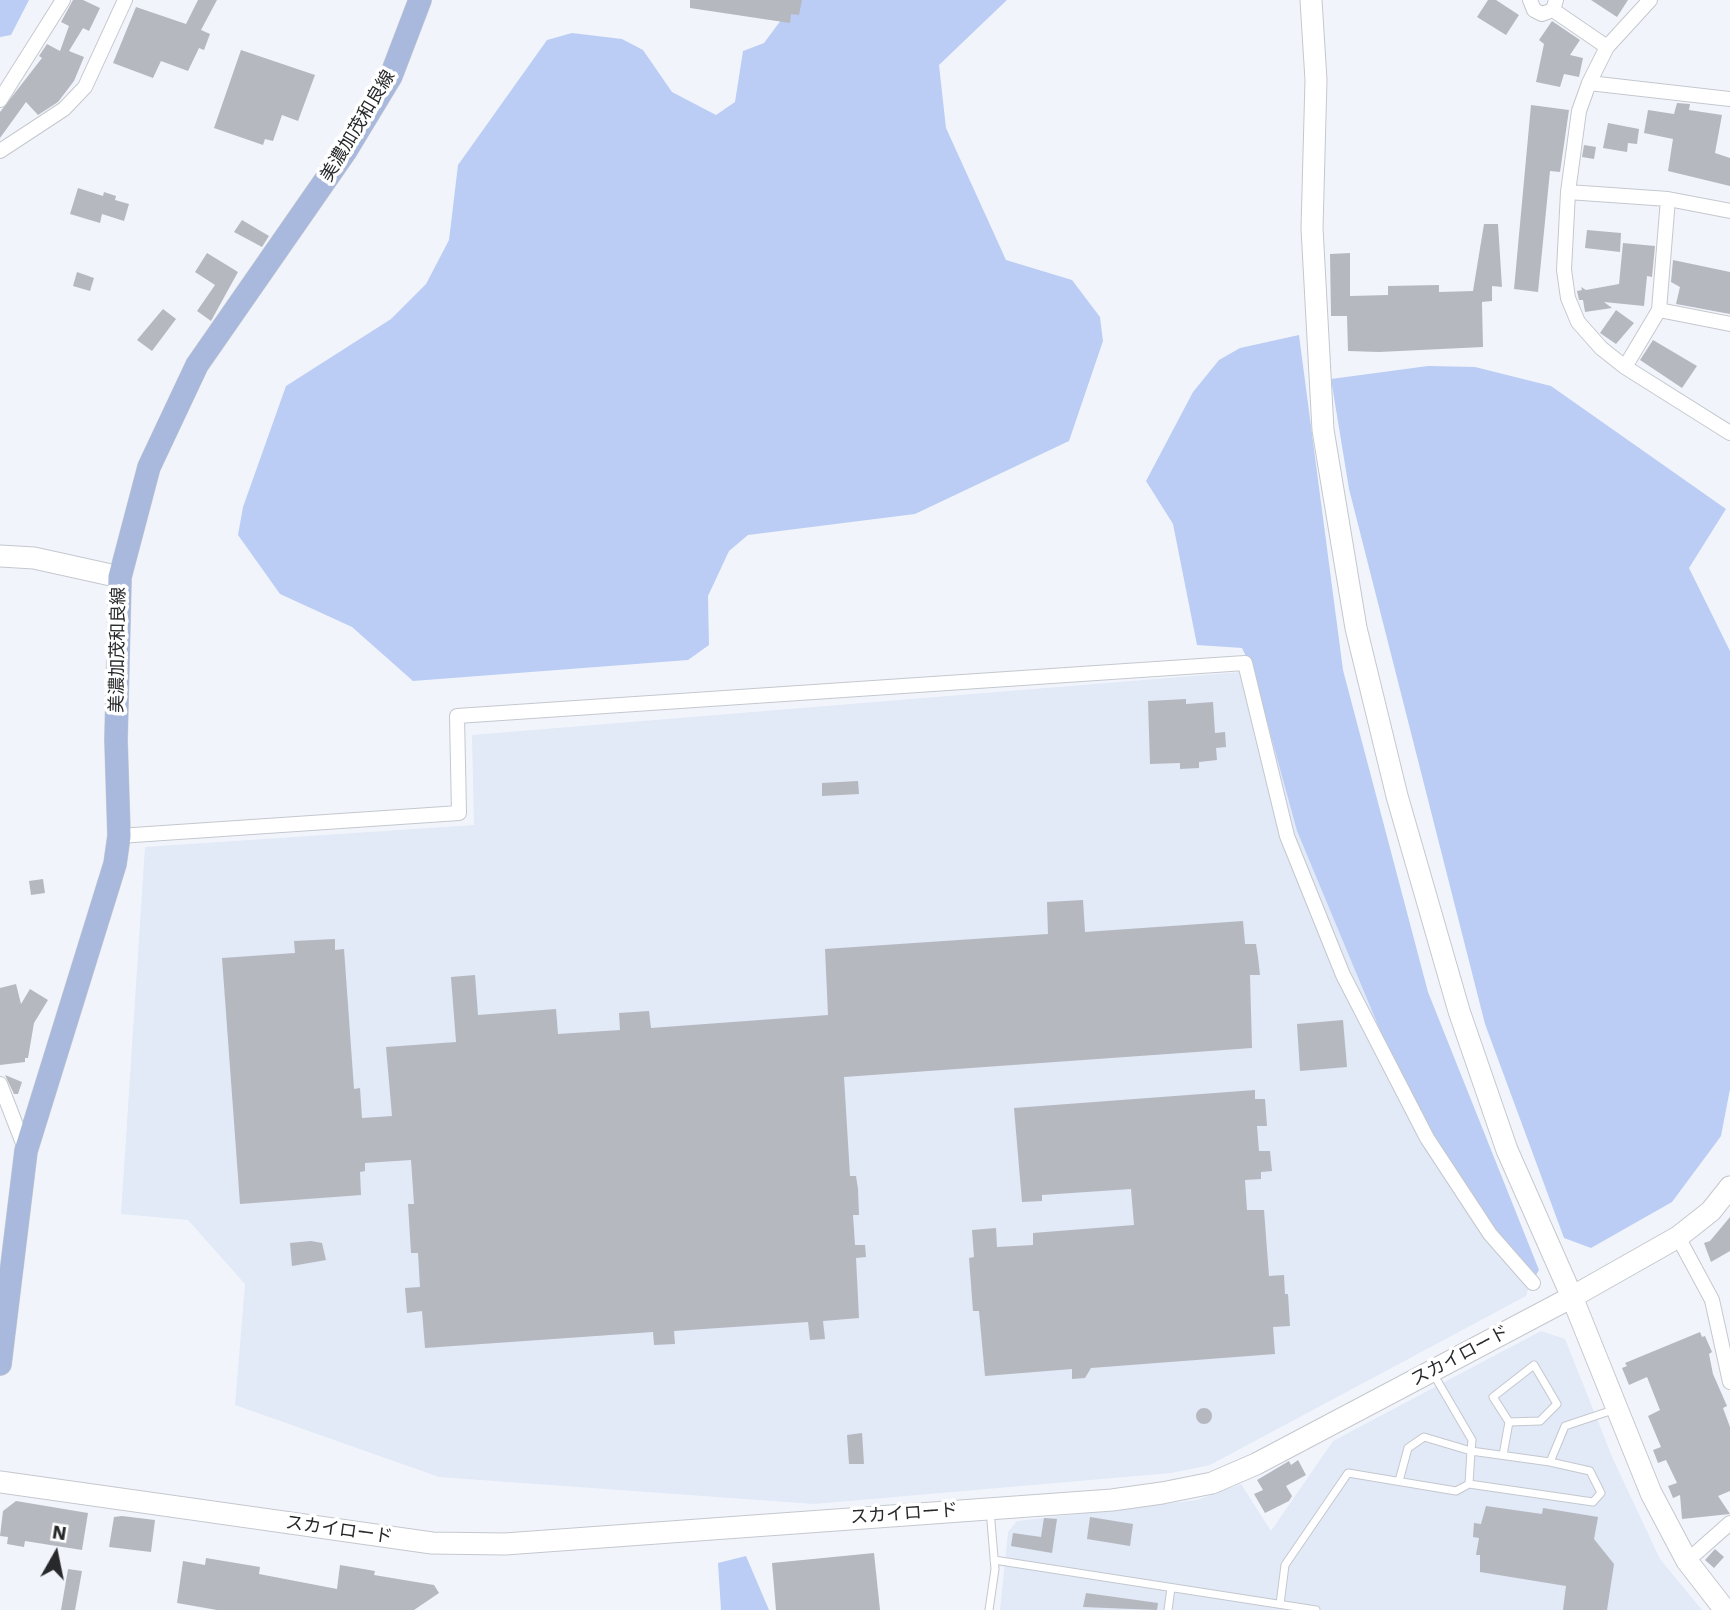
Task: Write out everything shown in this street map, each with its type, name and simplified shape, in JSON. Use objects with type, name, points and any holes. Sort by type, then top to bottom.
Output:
[{"type":"main road","name":"美濃加茂和良線","points":[[0,1364],[26,1151],[55,1050],[83,973],[115,864],[119,836],[116,740],[120,577],[149,467],[197,365],[358,130],[391,76],[420,0]]},
{"type":"street","points":[[0,100],[63,0]]},
{"type":"street","points":[[0,151],[64,109],[85,87],[125,0]]},
{"type":"street","points":[[1311,0],[1316,80],[1312,228],[1323,430],[1356,628],[1397,796],[1459,1011],[1507,1150],[1572,1297],[1651,1493],[1687,1561],[1720,1608]]},
{"type":"street","points":[[1530,0],[1538,13],[1546,14],[1555,5],[1607,47]]},
{"type":"street","points":[[1650,0],[1607,47],[1588,83],[1580,111],[1569,192],[1564,270],[1568,298],[1578,322],[1601,348],[1625,367],[1730,433]]},
{"type":"street","points":[[1588,83],[1693,92],[1730,99]]},
{"type":"street","points":[[1569,192],[1668,199],[1730,211]]},
{"type":"street","points":[[1625,367],[1659,310],[1668,199]]},
{"type":"street","points":[[1659,310],[1730,324]]},
{"type":"street","points":[[0,556],[34,558],[120,577]]},
{"type":"street","points":[[119,836],[459,813],[457,716],[1245,663],[1287,835],[1343,975],[1427,1138],[1490,1234],[1533,1283]]},
{"type":"street","points":[[0,1084],[26,1151]]},
{"type":"street","name":"スカイロード","points":[[0,1482],[432,1543],[505,1544],[1112,1500],[1212,1483],[1432,1371],[1678,1237],[1711,1211],[1730,1186]]},
{"type":"street","points":[[1678,1237],[1712,1300],[1730,1382]]},
{"type":"street","points":[[1687,1561],[1730,1523]]},
{"type":"lane","points":[[1503,1455],[1509,1422],[1493,1396],[1534,1366],[1557,1404],[1540,1421],[1509,1422]]},
{"type":"lane","points":[[1432,1371],[1472,1440],[1469,1484]]},
{"type":"lane","points":[[1550,1462],[1565,1426],[1617,1409]]},
{"type":"lane","points":[[1280,1604],[1285,1565],[1349,1473],[1456,1491],[1469,1484],[1593,1502],[1601,1493],[1590,1471],[1550,1462],[1472,1451],[1424,1437],[1408,1448],[1399,1481]]},
{"type":"lane","points":[[989,1610],[994,1560],[990,1508]]},
{"type":"lane","points":[[994,1560],[1316,1610]]},
{"type":"lane","points":[[1168,1610],[1171,1588]]},
{"type":"shaded area","points":[[0,0],[29,0],[11,35],[0,37]]},
{"type":"shaded area","points":[[796,0],[1007,0],[939,65],[946,128],[1006,260],[1072,280],[1100,317],[1103,341],[1069,441],[915,514],[748,535],[729,551],[708,596],[709,645],[688,660],[413,681],[352,627],[280,594],[238,535],[243,507],[286,386],[391,319],[426,284],[449,240],[458,165],[547,40],[572,33],[622,39],[643,50],[672,92],[716,115],[735,102],[743,51],[764,43]]},
{"type":"shaded area","points":[[1299,335],[1343,670],[1428,992],[1539,1270],[1529,1287],[1463,1189],[1397,1071],[1297,831],[1253,671],[1242,648],[1197,645],[1173,524],[1146,481],[1193,392],[1219,360],[1240,348]]},
{"type":"shaded area","points":[[1428,366],[1475,367],[1551,386],[1726,509],[1689,568],[1730,651],[1730,1089],[1721,1136],[1672,1202],[1591,1248],[1564,1238],[1485,1024],[1349,489],[1331,379]]},
{"type":"shaded area","points":[[1253,671],[1297,831],[1397,1071],[1529,1287],[1526,1296],[1210,1465],[1171,1473],[814,1504],[439,1477],[235,1405],[245,1284],[188,1220],[121,1214],[145,847],[474,825],[472,735]]},
{"type":"shaded area","points":[[1541,1331],[1565,1339],[1613,1459],[1660,1559],[1702,1610],[1000,1610],[1008,1532],[1017,1521],[1197,1500],[1241,1484],[1271,1531],[1333,1441]]},
{"type":"shaded area","points":[[746,1556],[769,1610],[721,1610],[718,1563]]},
{"type":"building","points":[[73,0],[83,0],[100,8],[89,31],[83,28],[69,51],[84,57],[74,81],[58,102],[38,115],[26,102],[0,138],[0,112],[42,58],[39,56],[47,44],[60,51],[69,26],[61,22]]},
{"type":"building","points":[[198,0],[217,0],[201,30],[210,34],[204,50],[199,48],[188,71],[161,61],[153,78],[113,63],[136,7],[186,24]]},
{"type":"building","points":[[690,0],[802,0],[799,15],[791,14],[790,23],[690,8]]},
{"type":"building","points":[[1488,0],[1496,0],[1519,15],[1506,35],[1477,17]]},
{"type":"building","points":[[1591,0],[1628,0],[1617,17]]},
{"type":"building","points":[[1552,21],[1580,40],[1570,55],[1583,58],[1579,77],[1564,74],[1560,87],[1536,82],[1544,44],[1539,40]]},
{"type":"building","points":[[241,50],[315,75],[298,121],[282,115],[273,141],[265,139],[263,145],[214,128]]},
{"type":"building","points":[[1677,103],[1690,104],[1689,110],[1722,115],[1715,153],[1730,158],[1730,186],[1668,171],[1673,139],[1644,133],[1648,110],[1674,114]]},
{"type":"building","points":[[1531,105],[1569,110],[1560,172],[1550,171],[1538,292],[1514,289]]},
{"type":"building","points":[[1608,123],[1639,129],[1637,144],[1628,143],[1627,152],[1603,148]]},
{"type":"building","points":[[1584,145],[1596,147],[1594,159],[1582,157]]},
{"type":"building","points":[[78,188],[103,196],[104,192],[116,196],[115,200],[129,204],[124,221],[102,214],[100,223],[70,214]]},
{"type":"building","points":[[242,220],[269,236],[262,247],[234,232]]},
{"type":"building","points":[[1484,224],[1498,224],[1502,287],[1492,286],[1492,301],[1482,302],[1483,347],[1348,351],[1347,316],[1331,316],[1330,254],[1350,253],[1350,296],[1388,295],[1388,286],[1439,285],[1439,292],[1473,291]]},
{"type":"building","points":[[1587,230],[1621,233],[1620,252],[1585,248]]},
{"type":"building","points":[[1623,243],[1655,246],[1652,277],[1647,276],[1644,306],[1604,302],[1612,308],[1585,312],[1583,300],[1579,300],[1577,291],[1582,290],[1581,287],[1586,290],[1619,284]]},
{"type":"building","points":[[207,253],[238,272],[211,321],[197,311],[215,285],[195,272]]},
{"type":"building","points":[[1673,260],[1730,272],[1730,314],[1676,304],[1680,287],[1671,282]]},
{"type":"building","points":[[77,272],[94,278],[90,291],[73,286]]},
{"type":"building","points":[[163,309],[176,319],[152,351],[137,340]]},
{"type":"building","points":[[1616,310],[1634,323],[1616,344],[1600,333]]},
{"type":"building","points":[[1653,340],[1697,366],[1682,388],[1640,360]]},
{"type":"building","points":[[1186,699],[1186,704],[1213,702],[1215,733],[1225,732],[1226,747],[1216,748],[1217,760],[1199,762],[1199,768],[1180,769],[1180,763],[1150,764],[1148,701]]},
{"type":"building","points":[[858,781],[859,794],[822,796],[822,783]]},
{"type":"building","points":[[43,879],[45,893],[31,895],[29,881]]},
{"type":"building","points":[[1083,900],[1085,932],[1243,921],[1245,944],[1256,944],[1260,975],[1250,975],[1252,1048],[844,1077],[850,1176],[856,1176],[858,1189],[859,1215],[853,1215],[855,1245],[865,1245],[866,1257],[856,1258],[859,1318],[823,1321],[825,1339],[810,1340],[808,1322],[674,1331],[675,1344],[654,1345],[653,1332],[425,1348],[422,1311],[407,1313],[405,1288],[420,1287],[418,1253],[411,1253],[408,1204],[414,1204],[411,1160],[365,1163],[365,1171],[360,1172],[361,1195],[240,1204],[222,958],[295,953],[294,941],[335,939],[335,950],[344,949],[354,1089],[360,1088],[362,1118],[392,1116],[386,1047],[456,1042],[451,977],[475,975],[478,1015],[556,1009],[558,1034],[620,1030],[619,1013],[649,1011],[651,1028],[828,1015],[825,949],[1048,934],[1047,902]]},
{"type":"building","points":[[16,984],[21,1004],[30,989],[48,1000],[34,1023],[28,1058],[25,1058],[25,1062],[0,1065],[0,988]]},
{"type":"building","points":[[1343,1020],[1347,1067],[1300,1071],[1297,1024]]},
{"type":"building","points":[[5,1075],[22,1082],[18,1094],[14,1094]]},
{"type":"building","points":[[1255,1090],[1255,1099],[1265,1099],[1267,1126],[1257,1126],[1259,1151],[1270,1151],[1272,1171],[1261,1172],[1261,1179],[1245,1180],[1247,1210],[1264,1210],[1269,1276],[1284,1275],[1285,1294],[1288,1294],[1290,1326],[1273,1327],[1275,1354],[1091,1368],[1085,1378],[1072,1379],[1072,1369],[985,1376],[979,1311],[973,1311],[969,1258],[974,1257],[972,1230],[996,1228],[997,1247],[1033,1245],[1033,1233],[1134,1225],[1131,1189],[1042,1195],[1042,1201],[1022,1202],[1014,1108]]},
{"type":"building","points":[[1730,1217],[1730,1251],[1711,1262],[1704,1243],[1710,1241]]},
{"type":"building","points":[[290,1243],[322,1243],[326,1260],[292,1266]]},
{"type":"building","points":[[1700,1332],[1702,1337],[1705,1336],[1712,1352],[1709,1354],[1713,1374],[1727,1406],[1723,1408],[1730,1427],[1730,1491],[1718,1496],[1730,1514],[1682,1519],[1680,1495],[1673,1498],[1668,1486],[1677,1483],[1666,1460],[1658,1463],[1653,1450],[1661,1447],[1648,1416],[1660,1410],[1647,1377],[1629,1385],[1622,1368],[1627,1366],[1625,1363]]},
{"type":"building","points":[[1204,1408],[1210,1410],[1210,1422],[1204,1424],[1198,1422],[1196,1416],[1198,1410]]},
{"type":"building","points":[[862,1433],[864,1464],[849,1464],[847,1435]]},
{"type":"building","points":[[1298,1460],[1306,1475],[1286,1486],[1292,1496],[1289,1501],[1265,1513],[1254,1494],[1263,1490],[1257,1480],[1289,1461],[1291,1465]]},
{"type":"building","points":[[16,1501],[88,1513],[82,1550],[25,1541],[24,1547],[7,1544],[8,1537],[0,1536],[3,1511]]},
{"type":"building","points":[[1486,1506],[1542,1514],[1543,1508],[1598,1517],[1594,1539],[1614,1564],[1607,1610],[1563,1610],[1566,1586],[1480,1572],[1480,1555],[1476,1555],[1479,1538],[1473,1537],[1474,1523],[1481,1524]]},
{"type":"building","points":[[114,1517],[155,1520],[151,1552],[109,1547]]},
{"type":"building","points":[[1090,1517],[1133,1524],[1130,1546],[1087,1539]]},
{"type":"building","points":[[1044,1518],[1057,1519],[1052,1553],[1011,1546],[1013,1533],[1041,1537]]},
{"type":"building","points":[[1715,1549],[1724,1557],[1714,1568],[1705,1560]]},
{"type":"building","points":[[874,1553],[880,1610],[776,1610],[772,1563]]},
{"type":"building","points":[[206,1558],[260,1567],[259,1574],[337,1589],[340,1565],[375,1571],[374,1575],[434,1585],[439,1593],[414,1610],[217,1610],[177,1603],[183,1561],[205,1565]]},
{"type":"building","points":[[68,1569],[82,1571],[75,1610],[61,1610]]},
{"type":"building","points":[[1086,1593],[1158,1603],[1157,1610],[1083,1607]]}]
